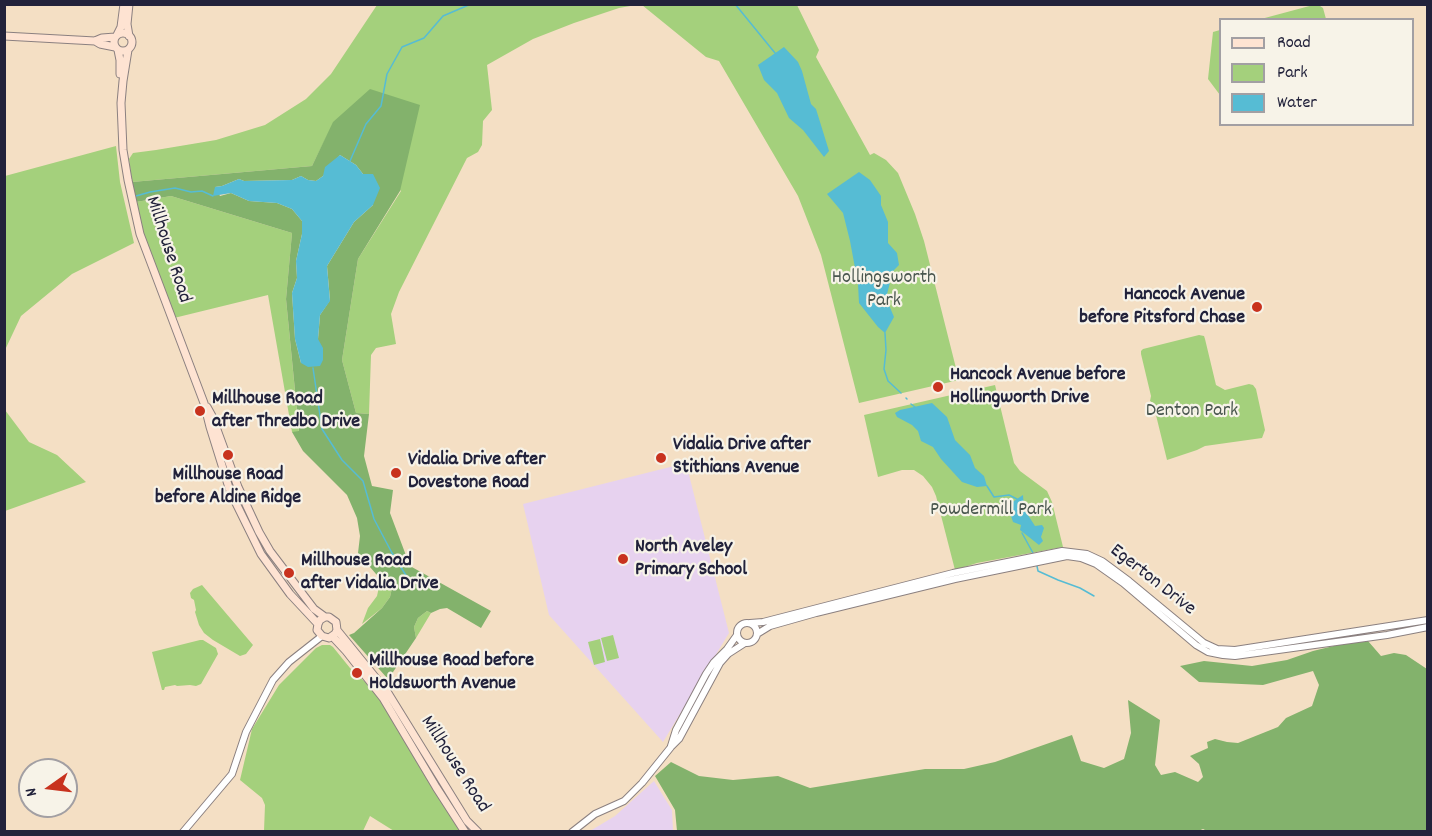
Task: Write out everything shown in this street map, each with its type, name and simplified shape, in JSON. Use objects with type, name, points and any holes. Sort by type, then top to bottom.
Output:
[{"type":"main road","points":[[116,48],[114,44],[121,27],[124,4]]},
{"type":"main road","points":[[95,41],[123,51],[128,50],[132,44],[127,24],[129,4]]},
{"type":"main road","points":[[4,36],[95,41],[124,33],[129,36]]},
{"type":"main road","name":"Millhouse Road","points":[[116,48],[120,60],[118,82],[123,150],[140,234],[204,403],[230,491],[261,554],[319,630]]},
{"type":"main road","name":"Millhouse Road","points":[[121,103],[128,50]]},
{"type":"main road","name":"Millhouse Road","points":[[204,403],[212,416],[238,487],[270,551],[314,609],[336,622],[335,633],[346,651],[382,698],[465,831]]},
{"type":"main road","points":[[325,617],[320,620],[319,630],[325,637],[335,633]]},
{"type":"main road","name":"Millhouse Road","points":[[335,633],[388,693],[467,821],[478,831]]},
{"type":"street","name":"Egerton Drive","points":[[572,831],[595,814],[624,801],[642,783],[679,739],[720,663],[728,654],[745,643],[755,640],[758,634],[770,626],[1046,557],[1062,551],[1087,554],[1102,561],[1129,580],[1204,643],[1217,649],[1235,650],[1428,620]]},
{"type":"street","name":"Egerton Drive","points":[[1046,557],[1067,556],[1096,564],[1123,583],[1196,645],[1208,652],[1223,656],[1378,636],[1428,627]]},
{"type":"street","name":"Egerton Drive","points":[[671,747],[676,730],[706,674],[737,635],[737,630],[741,625],[747,622],[763,622],[953,573],[1023,562]]},
{"type":"street","points":[[750,623],[756,627],[758,634]]},
{"type":"street","points":[[183,831],[232,774],[246,732],[273,680],[289,662],[302,652],[319,630]]},
{"type":"street","points":[[737,635],[745,643]]},
{"type":"shaded area","name":"North Aveley Primary School","points":[[686,463],[729,633],[663,742],[549,615],[523,504]]},
{"type":"shaded area","points":[[654,781],[672,810],[673,831],[590,831],[615,816]]},
{"type":"green space","points":[[1317,4],[1323,8],[1326,18],[1265,18]]},
{"type":"green space","points":[[377,5],[636,5],[619,8],[533,39],[487,65],[492,110],[483,121],[482,145],[478,152],[467,158],[399,292],[391,314],[396,344],[376,348],[371,355],[369,414],[356,413],[342,360],[358,259],[401,191],[333,124],[312,166],[132,182],[129,159],[133,153],[216,140],[265,125],[306,99],[331,74]]},
{"type":"green space","name":"Hollingsworth Park","points":[[642,5],[797,5],[819,50],[816,57],[870,155],[874,153],[886,160],[898,173],[924,241],[959,380],[859,403],[821,255],[798,196],[719,61],[706,57]]},
{"type":"green space","points":[[1219,30],[1219,94],[1208,79],[1213,32]]},
{"type":"green space","points":[[370,89],[420,105],[400,191],[358,259],[342,360],[356,413],[369,414],[364,456],[372,486],[393,490],[390,513],[410,566],[491,611],[481,628],[447,608],[431,613],[427,611],[418,618],[414,627],[416,638],[387,678],[349,635],[382,608],[390,597],[392,588],[390,579],[383,574],[376,574],[358,553],[360,536],[357,518],[347,495],[303,451],[292,432],[299,431],[286,299],[292,233],[171,196],[136,202],[132,182],[312,166],[333,122]],"holes":[[[340,155],[356,165],[363,174],[373,205],[354,222],[327,266],[330,300],[320,315],[318,339],[301,363],[295,339],[292,293],[297,278],[296,261],[302,234],[302,221],[292,209],[277,203],[249,201],[231,193],[220,196],[215,187],[239,179],[244,181],[292,180],[301,176],[316,181]]]},
{"type":"green space","points":[[116,146],[120,182],[134,243],[72,274],[21,316],[5,350],[5,176]]},
{"type":"green space","points":[[171,196],[292,233],[286,299],[299,432],[292,432],[268,295],[174,318],[144,234],[136,202]]},
{"type":"green space","name":"Denton Park","points":[[1199,335],[1204,336],[1216,385],[1225,390],[1249,384],[1256,389],[1265,430],[1262,438],[1205,446],[1167,460],[1153,403],[1150,401],[1151,396],[1141,351]]},
{"type":"green space","name":"Powdermill Park","points":[[995,385],[1014,463],[1020,471],[1047,491],[1063,547],[977,563],[955,570],[932,487],[923,476],[914,470],[902,470],[878,477],[864,415]]},
{"type":"green space","points":[[5,410],[29,442],[57,455],[86,482],[5,511]]},
{"type":"green space","points":[[376,574],[383,574],[390,579],[392,588],[390,597],[382,608],[362,624],[368,608],[377,596],[379,578]]},
{"type":"green space","points":[[202,585],[253,645],[246,654],[240,656],[204,633],[199,625],[194,600],[190,593]]},
{"type":"green space","points":[[427,611],[431,613],[416,638],[414,627],[418,618]]},
{"type":"green space","points":[[613,635],[619,658],[607,661],[601,638]]},
{"type":"green space","points":[[600,639],[605,662],[594,665],[588,642]]},
{"type":"green space","points":[[200,640],[216,648],[218,654],[201,684],[196,686],[175,685],[162,690],[152,652]]},
{"type":"green space","points":[[1368,641],[1381,656],[1394,653],[1406,655],[1427,669],[1427,831],[1209,832],[1203,829],[1196,832],[677,831],[675,810],[655,776],[671,762],[699,776],[733,780],[778,776],[810,788],[925,769],[964,769],[995,762],[1072,735],[1081,761],[1104,768],[1124,759],[1131,733],[1128,700],[1160,720],[1155,765],[1161,775],[1175,772],[1198,782],[1203,777],[1199,764],[1190,756],[1208,748],[1207,742],[1215,739],[1238,743],[1278,727],[1286,718],[1312,706],[1319,685],[1313,671],[1263,685],[1199,682],[1180,666],[1204,661],[1252,666],[1287,660],[1350,642]]},
{"type":"green space","points":[[322,645],[333,647],[350,668],[376,692],[462,831],[394,831],[370,816],[363,831],[264,831],[265,805],[262,798],[240,780],[252,729],[279,685],[316,648]]},
{"type":"water","points":[[784,47],[798,62],[811,104],[816,109],[829,151],[824,157],[803,130],[789,118],[777,93],[764,80],[758,65]]},
{"type":"water","points":[[340,155],[356,165],[363,174],[373,174],[380,188],[373,205],[354,222],[327,266],[330,301],[320,315],[318,339],[323,348],[323,360],[320,366],[308,367],[301,363],[295,339],[292,293],[297,278],[296,261],[302,234],[302,221],[292,209],[277,203],[249,201],[231,193],[213,196],[215,187],[239,179],[244,181],[292,180],[301,176],[316,181],[323,176],[325,167]]},
{"type":"water","points":[[859,172],[870,180],[881,196],[881,205],[888,222],[888,243],[897,253],[899,265],[893,271],[886,298],[894,317],[885,333],[859,303],[858,284],[843,213],[827,194]]},
{"type":"water","points":[[932,403],[947,417],[955,440],[970,455],[975,468],[984,476],[987,486],[977,487],[962,482],[933,447],[921,441],[918,431],[897,417],[895,413]]},
{"type":"water","points":[[1023,495],[1024,509],[1035,526],[1042,525],[1044,528],[1041,537],[1043,541],[1039,545],[1020,530],[1021,525],[1013,522],[1010,513],[1008,506]]},
{"type":"waterway","points":[[350,161],[366,124],[381,106],[387,74],[402,47],[424,38],[443,16],[471,4]]},
{"type":"waterway","points":[[735,4],[775,53]]},
{"type":"waterway","points":[[136,196],[175,188],[191,192],[202,191],[213,196]]},
{"type":"waterway","points":[[885,333],[884,369],[888,381],[901,393]]},
{"type":"waterway","points":[[313,368],[322,429],[342,460],[363,481],[374,519],[407,577]]},
{"type":"waterway","points":[[911,404],[915,407]]},
{"type":"waterway","points":[[987,486],[994,497],[1009,495],[1017,499]]},
{"type":"waterway","points":[[1022,533],[1033,553]]},
{"type":"waterway","points":[[1037,566],[1038,571],[1094,596]]},
{"type":"place","name":"Hancock Avenue before Pitsford Chase","points":[[1257,307]]},
{"type":"place","name":"Hancock Avenue before Hollingworth Drive","points":[[938,387]]},
{"type":"place","name":"Millhouse Road after Thredbo Drive","points":[[200,411]]},
{"type":"place","name":"Millhouse Road before Aldine Ridge","points":[[228,455]]},
{"type":"place","name":"Vidalia Drive after Stithians Avenue","points":[[661,458]]},
{"type":"place","name":"Vidalia Drive after Dovestone Road","points":[[396,473]]},
{"type":"place","name":"North Aveley Primary School","points":[[623,559]]},
{"type":"place","name":"Millhouse Road after Vidalia Drive","points":[[289,573]]},
{"type":"place","name":"Millhouse Road before Holdsworth Avenue","points":[[357,673]]}]
